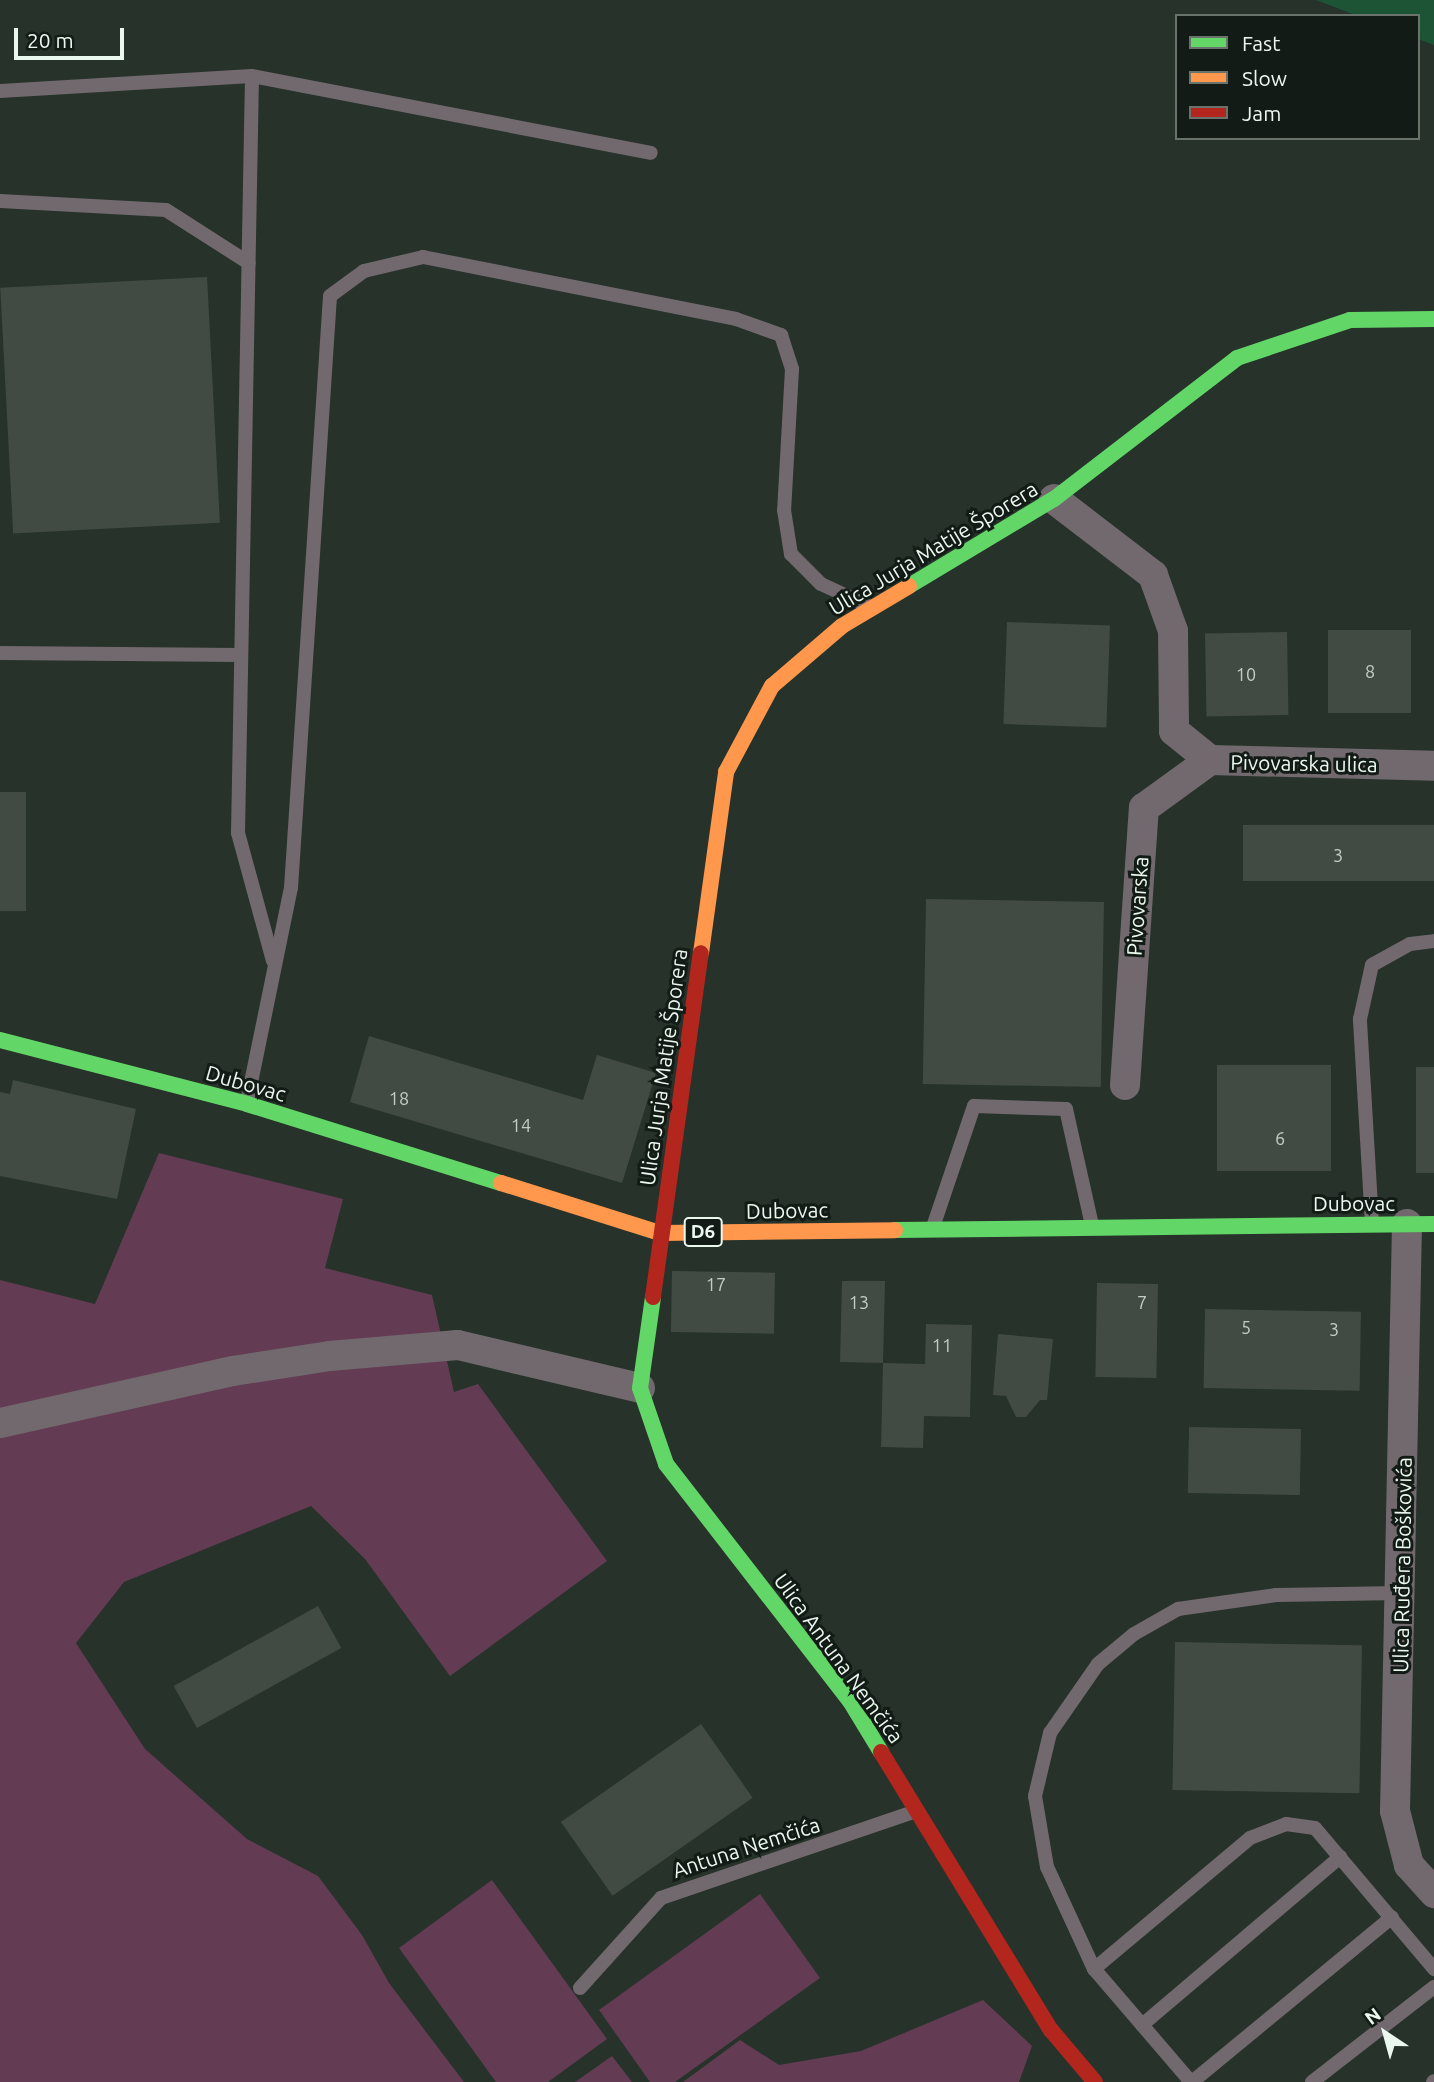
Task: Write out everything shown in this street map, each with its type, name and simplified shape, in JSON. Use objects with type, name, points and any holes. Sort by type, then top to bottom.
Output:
[{"type":"street","name":"Ulica Jurja Matije Šporera","points":[[660,1233],[726,772],[772,686],[842,626],[1054,499],[1237,358],[1350,320],[1434,319]]},
{"type":"street","name":"Pivovarska ulica","points":[[1054,499],[1153,575],[1173,631],[1174,731],[1210,761],[1434,766]]},
{"type":"street","name":"Pivovarska","points":[[1125,1085],[1143,808],[1210,761]]},
{"type":"street","name":"Dubovac","points":[[0,1040],[247,1104],[660,1233],[1092,1224],[1421,1224]]},
{"type":"street","name":"Ulica Ruđera Boškovića","points":[[1421,1224],[1401,1593],[1395,1811],[1409,1865],[1434,1893]]},
{"type":"street","name":"Ulica Antuna Nemčića","points":[[660,1233],[640,1388],[666,1464],[849,1701],[919,1810],[1051,2030],[1095,2082]]},
{"type":"street","points":[[0,1423],[233,1371],[330,1356],[458,1345],[640,1388]]},
{"type":"lane","points":[[252,76],[237,833],[274,966]]},
{"type":"lane","points":[[0,91],[252,76],[651,153]]},
{"type":"lane","points":[[0,201],[166,209],[249,263]]},
{"type":"lane","points":[[247,1104],[291,888],[330,296],[364,271],[423,257],[736,319],[781,335],[792,369],[784,510],[791,555],[821,584],[873,608]]},
{"type":"lane","points":[[0,653],[241,655]]},
{"type":"lane","points":[[1372,1224],[1360,1020],[1366,992],[1372,965],[1410,944],[1434,941]]},
{"type":"lane","points":[[933,1228],[974,1106],[1066,1109],[1092,1224]]},
{"type":"lane","points":[[1392,1917],[1192,2082],[1094,1969],[1047,1867],[1035,1796],[1050,1733],[1098,1664],[1135,1634],[1178,1609],[1276,1595],[1401,1593]]},
{"type":"lane","name":"Antuna Nemčića","points":[[580,1987],[661,1898],[919,1810]]},
{"type":"lane","points":[[1094,1969],[1250,1838],[1286,1824],[1315,1828],[1434,1969]]},
{"type":"lane","points":[[1142,2025],[1340,1857]]},
{"type":"lane","points":[[1312,2082],[1434,1987]]},
{"type":"shaded area","points":[[1316,0],[1434,0],[1434,45],[1420,40],[1420,14],[1353,14]]},
{"type":"shaded area","points":[[159,1153],[343,1199],[325,1268],[432,1295],[454,1392],[478,1384],[607,1561],[450,1676],[365,1559],[311,1506],[124,1582],[76,1643],[145,1749],[247,1839],[318,1876],[362,1935],[389,1983],[464,2082],[0,2082],[0,1280],[95,1304]]},
{"type":"shaded area","points":[[492,1880],[607,2039],[548,2082],[496,2082],[399,1948]]},
{"type":"shaded area","points":[[760,1894],[820,1978],[675,2082],[650,2082],[599,2010]]},
{"type":"shaded area","points":[[983,2000],[1032,2046],[1019,2082],[683,2082],[740,2040],[779,2065],[861,2051]]},
{"type":"shaded area","points":[[612,2056],[632,2082],[575,2082]]},
{"type":"building","points":[[207,277],[220,523],[13,533],[0,288]]},
{"type":"building","points":[[1007,622],[1110,626],[1106,728],[1003,724]]},
{"type":"building","points":[[1328,630],[1411,630],[1411,713],[1328,713]]},
{"type":"building","points":[[1287,632],[1288,715],[1206,716],[1205,633]]},
{"type":"building","points":[[0,792],[26,792],[26,911],[0,911]]},
{"type":"building","points":[[1243,825],[1434,825],[1434,881],[1243,881]]},
{"type":"building","points":[[926,899],[1104,902],[1101,1087],[923,1084]]},
{"type":"building","points":[[369,1036],[583,1100],[597,1055],[656,1073],[622,1183],[350,1102]]},
{"type":"building","points":[[1217,1065],[1331,1065],[1331,1171],[1217,1171]]},
{"type":"building","points":[[1416,1067],[1434,1067],[1434,1173],[1416,1173]]},
{"type":"building","points":[[13,1080],[136,1109],[117,1199],[0,1176],[0,1092],[10,1094]]},
{"type":"building","points":[[672,1271],[775,1273],[774,1334],[671,1332]]},
{"type":"building","points":[[842,1281],[885,1281],[883,1363],[840,1362]]},
{"type":"building","points":[[1097,1283],[1158,1284],[1156,1378],[1095,1377]]},
{"type":"building","points":[[1205,1309],[1361,1312],[1360,1391],[1204,1388]]},
{"type":"building","points":[[926,1324],[972,1325],[970,1417],[924,1416],[923,1448],[881,1447],[883,1363],[925,1364]]},
{"type":"building","points":[[998,1334],[1053,1339],[1047,1400],[1040,1400],[1026,1417],[1016,1417],[1006,1396],[993,1395]]},
{"type":"building","points":[[1189,1427],[1301,1429],[1300,1495],[1188,1493]]},
{"type":"building","points":[[318,1606],[341,1648],[197,1728],[174,1686]]},
{"type":"building","points":[[1175,1642],[1362,1645],[1359,1793],[1172,1790]]},
{"type":"building","points":[[701,1724],[753,1798],[613,1896],[561,1822]]},
{"type":"traffic: fast","points":[[909,586],[1054,499],[1237,358],[1350,320],[1434,319]]},
{"type":"traffic: fast","points":[[0,1040],[247,1104],[501,1183]]},
{"type":"traffic: fast","points":[[895,1230],[1434,1224]]},
{"type":"traffic: fast","points":[[653,1297],[640,1388],[666,1464],[850,1701],[881,1752]]},
{"type":"traffic: slow","points":[[701,953],[726,772],[772,686],[842,626],[909,586]]},
{"type":"traffic: slow","points":[[501,1183],[660,1233],[895,1230]]},
{"type":"traffic: jam","points":[[653,1297],[701,953]]},
{"type":"traffic: jam","points":[[881,1752],[1051,2030],[1095,2082]]}]
